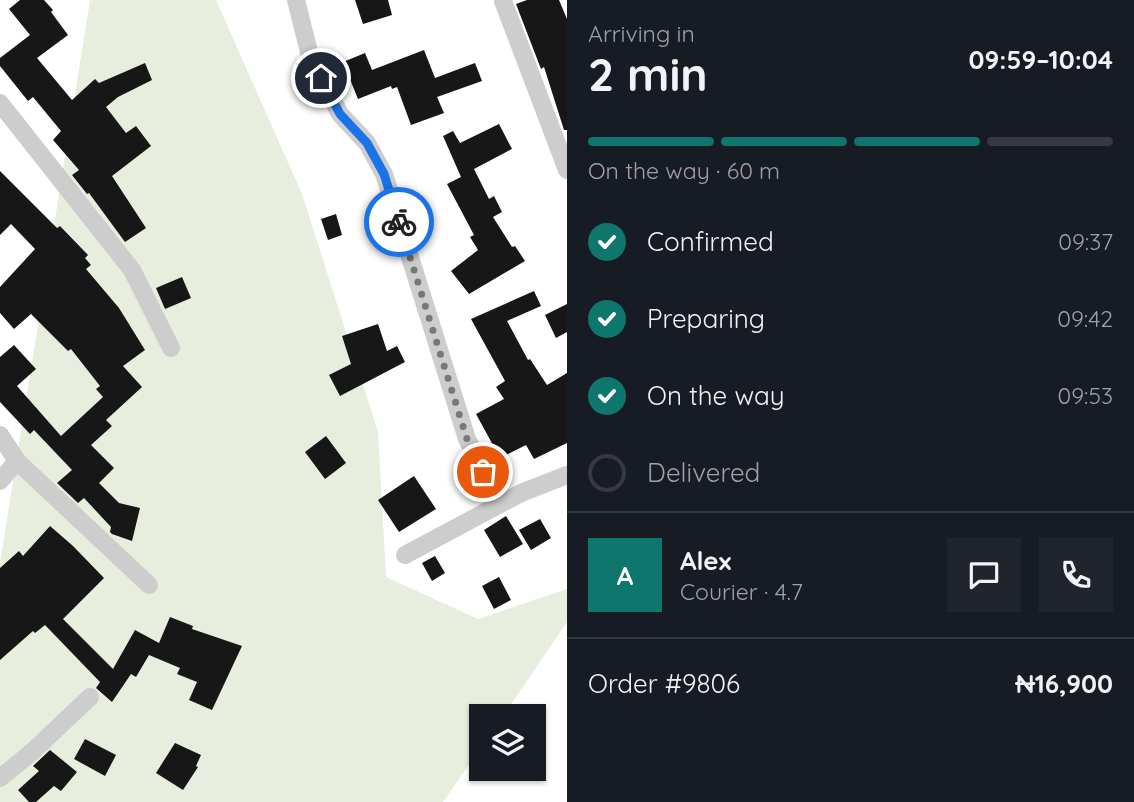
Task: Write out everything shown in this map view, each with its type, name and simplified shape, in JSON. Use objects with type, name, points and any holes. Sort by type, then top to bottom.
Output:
[{"type":"street","points":[[296,0],[311,60],[340,114],[367,143],[384,174],[467,439],[500,504]]},
{"type":"street","points":[[503,1],[567,170]]},
{"type":"street","points":[[0,103],[132,270],[171,348]]},
{"type":"street","points":[[0,435],[18,461],[149,585]]},
{"type":"street","points":[[0,481],[18,461]]},
{"type":"street","points":[[405,555],[500,504],[567,475]]},
{"type":"street","points":[[0,778],[90,697]]},
{"type":"green space","points":[[90,0],[216,0],[302,194],[378,432],[386,577],[478,619],[567,589],[567,622],[511,704],[469,704],[469,764],[443,802],[0,802],[0,563]]},
{"type":"building","points":[[20,0],[44,0],[68,35],[37,58],[72,100],[95,79],[99,83],[145,63],[152,80],[118,97],[106,107],[126,133],[136,126],[151,146],[112,176],[146,228],[125,242],[89,193],[87,194],[72,175],[79,170],[53,140],[61,131],[33,97],[28,101],[0,66],[0,58],[30,35],[9,9]]},
{"type":"building","points":[[355,0],[388,0],[392,15],[363,24]]},
{"type":"building","points":[[527,0],[559,0],[567,19],[567,130],[564,130],[544,67],[541,69],[516,4]]},
{"type":"building","points":[[424,50],[435,78],[475,63],[482,81],[437,97],[444,113],[411,125],[397,87],[392,89],[391,86],[358,99],[343,62],[365,53],[372,70]]},
{"type":"building","points":[[499,124],[512,149],[474,169],[489,199],[494,196],[502,212],[493,217],[512,247],[515,246],[525,261],[469,294],[451,271],[478,250],[470,237],[474,235],[447,184],[461,177],[443,136],[453,131],[460,143]]},
{"type":"building","points":[[0,171],[88,255],[85,258],[91,265],[86,269],[119,308],[145,350],[123,366],[142,387],[106,420],[112,426],[91,445],[114,468],[99,483],[119,503],[140,508],[132,541],[112,534],[111,527],[84,498],[78,503],[57,483],[72,470],[34,430],[30,434],[0,402],[0,357],[14,345],[36,369],[17,386],[61,436],[103,397],[96,389],[100,386],[71,349],[68,351],[31,314],[14,329],[0,313],[0,287],[35,249],[11,224],[0,235]]},
{"type":"building","points":[[336,214],[342,235],[328,240],[321,219]]},
{"type":"building","points":[[182,277],[191,298],[165,309],[156,288]]},
{"type":"building","points":[[534,291],[541,306],[507,321],[528,360],[530,359],[547,385],[567,373],[567,443],[534,459],[526,445],[500,458],[476,414],[504,399],[496,387],[505,381],[471,319]]},
{"type":"building","points":[[567,304],[567,332],[556,338],[545,315]]},
{"type":"building","points":[[378,324],[387,351],[397,346],[405,362],[340,396],[329,375],[351,364],[342,336]]},
{"type":"building","points":[[326,436],[346,463],[325,479],[305,452]]},
{"type":"building","points":[[414,476],[436,509],[399,532],[378,500]]},
{"type":"building","points":[[506,516],[523,544],[500,557],[484,530]]},
{"type":"building","points":[[540,519],[551,538],[531,550],[519,530]]},
{"type":"building","points":[[50,526],[104,578],[63,619],[113,669],[135,630],[159,643],[170,617],[193,626],[192,629],[242,646],[212,710],[189,700],[197,682],[177,674],[180,668],[149,655],[136,677],[131,674],[112,702],[96,688],[100,682],[45,625],[35,633],[33,631],[0,660],[0,568],[19,551],[23,556]]},
{"type":"building","points":[[435,556],[445,573],[432,581],[422,563]]},
{"type":"building","points":[[499,577],[511,600],[494,609],[482,586]]},
{"type":"building","points":[[85,739],[116,755],[105,776],[74,759]]},
{"type":"building","points":[[175,743],[201,755],[196,766],[198,767],[183,790],[156,773]]},
{"type":"building","points":[[50,750],[77,772],[61,791],[54,786],[36,802],[29,802],[18,790],[39,771],[33,766]]},
{"type":"way so far","points":[[399,222],[467,439],[483,472]]},
{"type":"route","points":[[321,78],[340,114],[367,143],[384,174],[399,222]]}]
